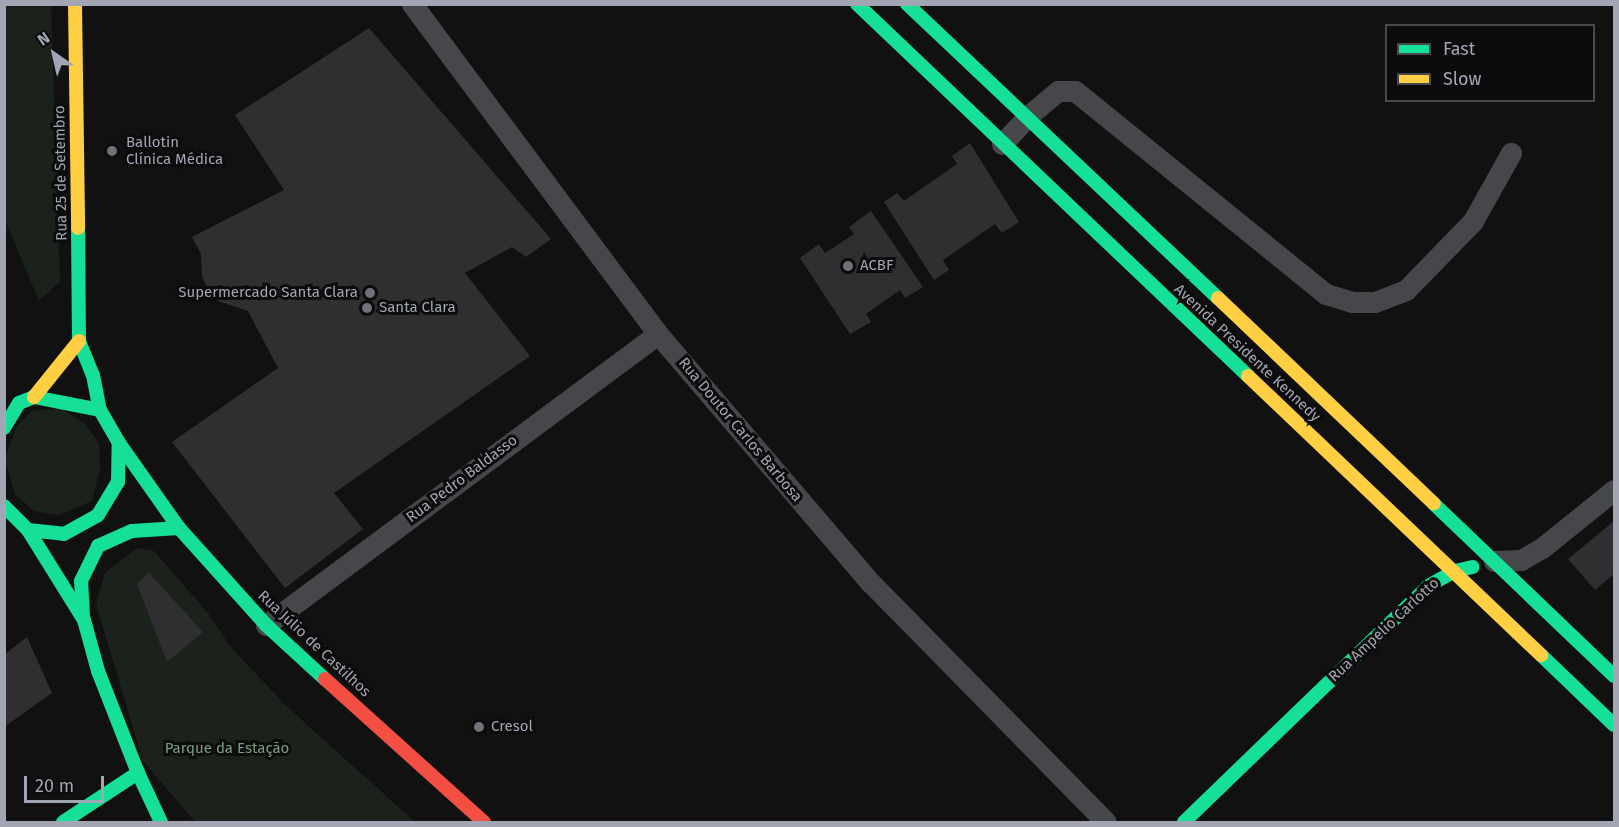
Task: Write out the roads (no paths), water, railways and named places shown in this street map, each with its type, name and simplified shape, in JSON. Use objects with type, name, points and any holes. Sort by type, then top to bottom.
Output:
[{"type":"street","name":"Rua 25 de Setembro","points":[[75,4],[79,341]]},
{"type":"street","name":"Rua Doutor Carlos Barbosa","points":[[412,4],[658,334],[871,583],[1106,822]]},
{"type":"street","name":"Avenida Presidente Kennedy","points":[[857,4],[1002,144],[1455,571],[1614,725]]},
{"type":"street","name":"Avenida Presidente Kennedy","points":[[907,4],[1028,116],[1614,676]]},
{"type":"street","points":[[1002,144],[1028,116],[1058,91],[1075,91],[1326,294],[1352,302],[1375,302],[1406,290],[1473,221],[1511,153]]},
{"type":"street","name":"Rua Pedro Baldasso","points":[[266,625],[658,334]]},
{"type":"street","points":[[4,404],[19,403],[34,397],[79,341]]},
{"type":"street","name":"Rua Júlio de Castilhos","points":[[79,341],[93,375],[100,410],[119,443],[179,528],[266,625],[484,822]]},
{"type":"street","points":[[34,397],[100,410]]},
{"type":"street","points":[[4,428],[19,403]]},
{"type":"street","points":[[28,530],[64,534],[98,515],[118,482],[119,443]]},
{"type":"street","name":"Rua Ampelio Carlotto","points":[[1184,822],[1428,586],[1455,571],[1494,561],[1521,560],[1542,548],[1614,490]]},
{"type":"street","points":[[4,507],[28,530],[84,620]]},
{"type":"street","points":[[161,822],[138,773],[98,670],[84,620],[81,581],[98,546],[132,531],[179,528]]},
{"type":"street","points":[[63,822],[138,773]]},
{"type":"place","name":"Ballotin Clínica Médica","points":[[112,151]]},
{"type":"place","name":"ACBF","points":[[848,266]]},
{"type":"place","name":"Supermercado Santa Clara","points":[[370,293]]},
{"type":"place","name":"Santa Clara","points":[[367,308]]},
{"type":"place","name":"Cresol","points":[[479,727]]},
{"type":"park label","name":"Parque da Estação","points":[[227,749]]}]
